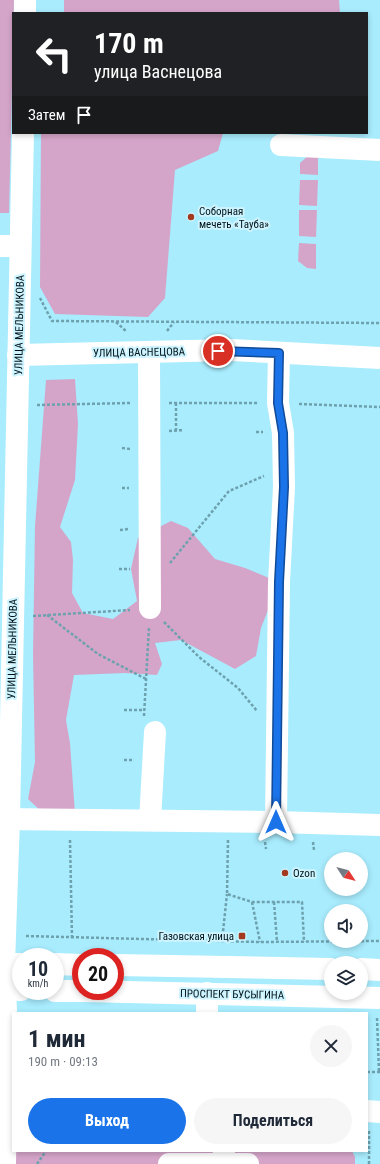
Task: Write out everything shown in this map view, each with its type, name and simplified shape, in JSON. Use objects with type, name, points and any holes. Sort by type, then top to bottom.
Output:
[{"type":"street","points":[[25,12],[26,0]]},
{"type":"street","name":"УЛИЦА МЕЛЬНИКОВА","points":[[5,1164],[6,1034],[8,990],[4,819],[6,617],[17,406],[19,291],[10,246],[23,134]]},
{"type":"street","points":[[281,145],[380,150]]},
{"type":"street","name":"УЛИЦА ВАСНЕЦОВА","points":[[18,355],[232,350],[380,358]]},
{"type":"street","points":[[149,352],[150,608]]},
{"type":"street","points":[[276,822],[283,468],[283,433],[278,403],[279,353]]},
{"type":"street","points":[[150,820],[155,732]]},
{"type":"street","points":[[4,819],[276,822],[380,826]]},
{"type":"street","points":[[124,966],[324,969]]},
{"type":"street","points":[[368,969],[380,970]]},
{"type":"street","name":"ПРОСПЕКТ БУСЫГИНА","points":[[124,995],[207,1003],[378,1006]]},
{"type":"street","points":[[172,1164],[173,1152]]},
{"type":"street","points":[[223,1164],[224,1152]]},
{"type":"street","points":[[169,1164],[248,1164]]},
{"type":"path","points":[[19,291],[37,292],[52,321],[380,323]]},
{"type":"path","points":[[17,406],[150,403],[278,403],[380,407]]},
{"type":"path","points":[[176,403],[176,430]]},
{"type":"path","points":[[170,563],[229,491],[283,468]]},
{"type":"path","points":[[6,617],[150,608],[199,657],[238,688],[277,733]]},
{"type":"path","points":[[46,615],[98,654],[146,679]]},
{"type":"path","points":[[124,710],[144,710]]},
{"type":"path","points":[[222,941],[227,894],[228,835]]},
{"type":"path","points":[[70,838],[72,938]]},
{"type":"path","points":[[227,894],[252,902],[302,902],[304,942]]},
{"type":"path","points":[[252,902],[260,942]]},
{"type":"path","points":[[274,902],[277,942]]},
{"type":"path","points":[[26,936],[260,942],[380,941]]},
{"type":"path","points":[[368,1072],[380,1072],[378,1006]]},
{"type":"path","points":[[369,1164],[372,1111]]},
{"type":"path","points":[[37,1164],[45,1152]]},
{"type":"shaded area","points":[[0,0],[14,0],[14,12],[12,12],[9,213],[0,213]]},
{"type":"shaded area","points":[[64,0],[339,0],[340,12],[64,12]]},
{"type":"shaded area","points":[[41,134],[223,134],[218,151],[175,170],[165,298],[148,317],[55,314],[40,287]]},
{"type":"shaded area","points":[[309,155],[318,156],[318,175],[300,174],[300,163]]},
{"type":"shaded area","points":[[300,180],[318,180],[317,206],[299,205]]},
{"type":"shaded area","points":[[299,210],[317,210],[316,237],[299,236]]},
{"type":"shaded area","points":[[299,243],[316,244],[316,269],[307,268],[298,261]]},
{"type":"shaded area","points":[[75,379],[78,424],[75,480],[60,527],[71,542],[73,560],[72,593],[83,613],[113,619],[137,601],[131,569],[138,538],[171,521],[188,528],[215,559],[245,568],[279,582],[261,628],[256,656],[235,669],[181,640],[155,643],[162,664],[157,675],[125,673],[74,675],[66,720],[70,743],[75,814],[44,814],[28,799],[35,762],[33,655],[35,526],[46,380]]},
{"type":"shaded area","points":[[16,1152],[352,1152],[355,1157],[355,1164],[16,1164]]},
{"type":"place","name":"Соборная мечеть «Тауба»","points":[[191,217]]},
{"type":"place","name":"Ozon","points":[[285,873]]},
{"type":"place","name":"Газовская улица","points":[[242,936]]},
{"type":"route","points":[[218,351],[232,350],[279,353],[278,403],[283,433],[284,487],[279,582],[276,822]]}]
